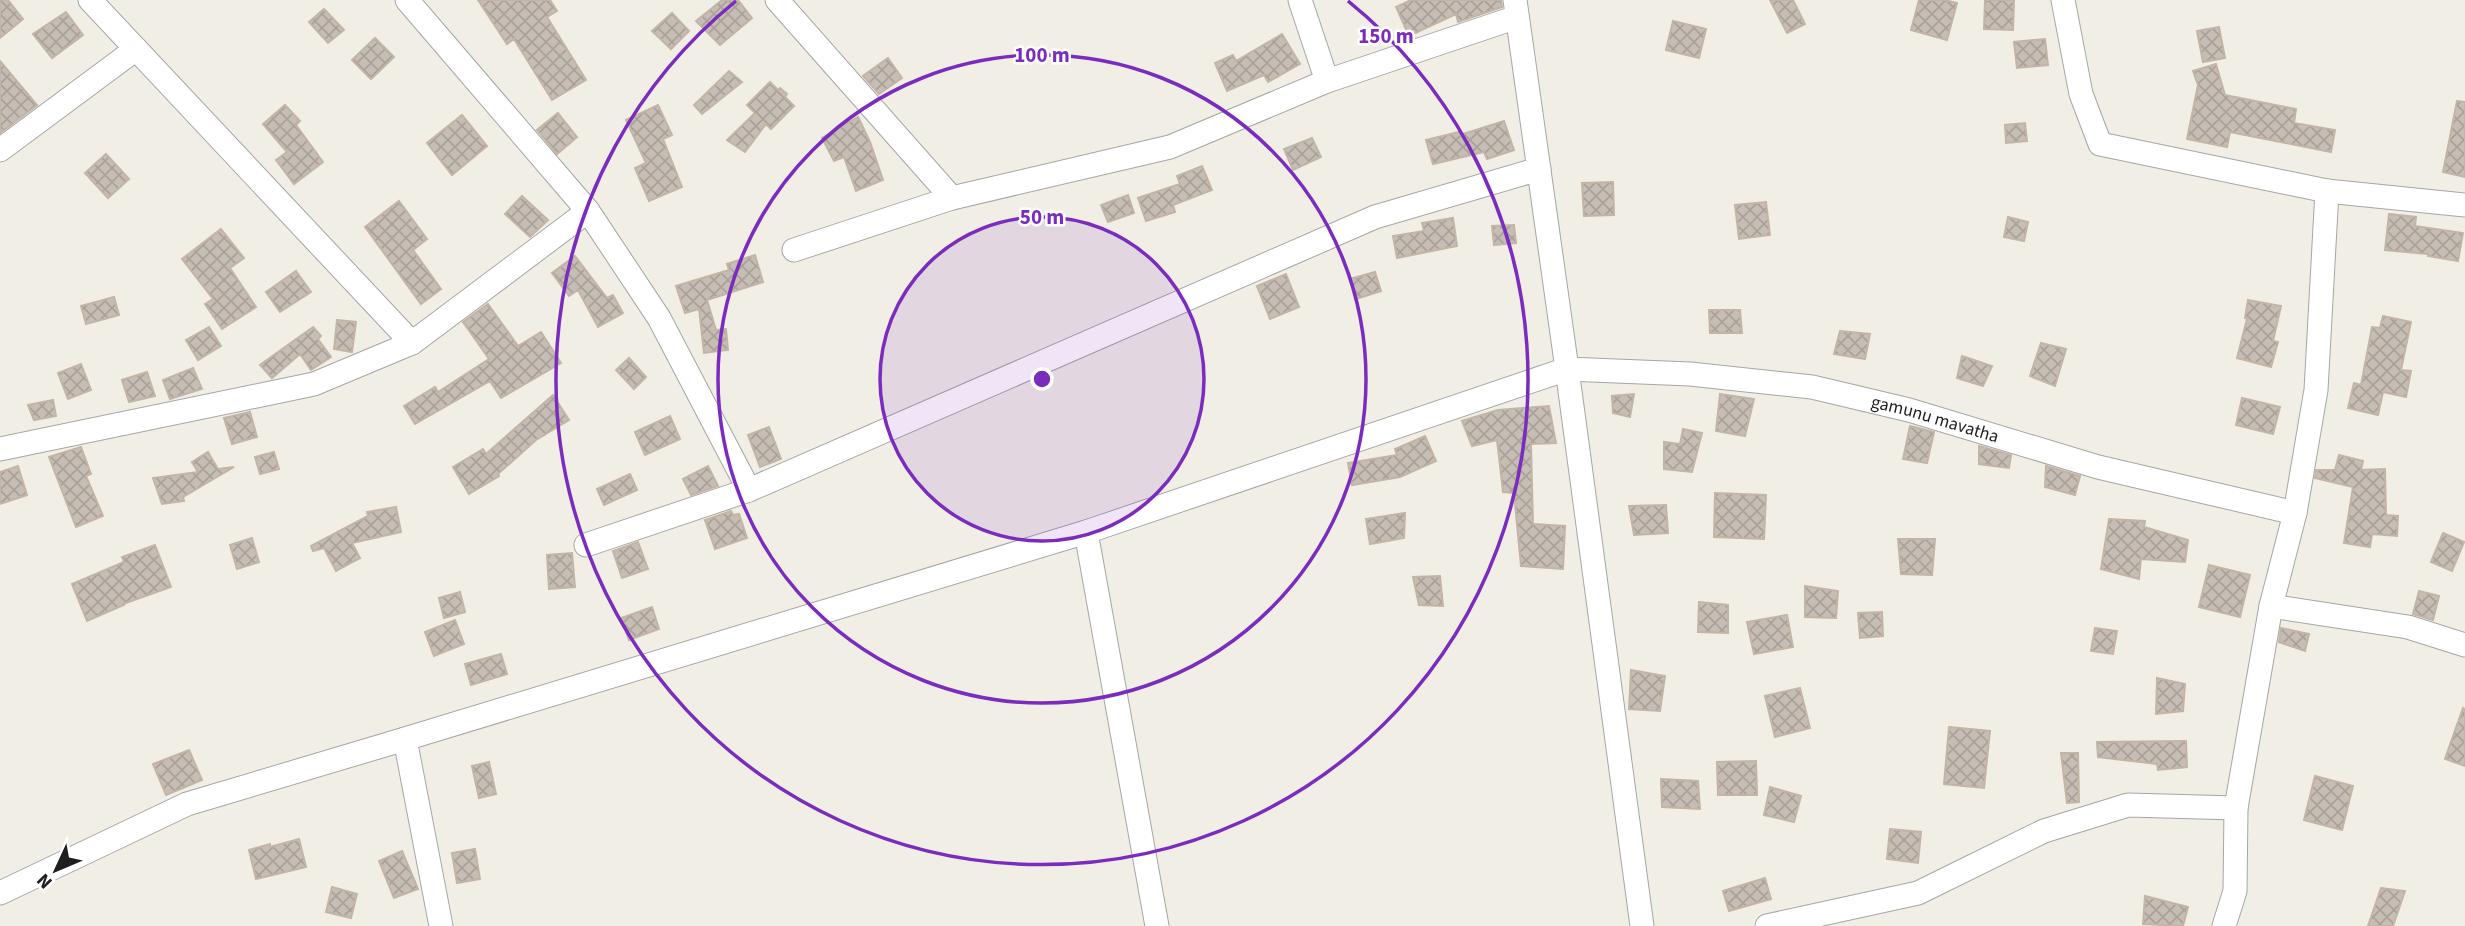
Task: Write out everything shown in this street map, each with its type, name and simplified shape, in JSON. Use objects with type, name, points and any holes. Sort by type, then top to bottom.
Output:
[{"type":"street","points":[[90,0],[412,343]]},
{"type":"street","points":[[407,0],[588,211],[659,318],[749,490]]},
{"type":"street","points":[[777,0],[952,198]]},
{"type":"street","points":[[1300,0],[1327,81]]},
{"type":"street","points":[[2063,0],[2081,94],[2100,144],[2328,191],[2465,205]]},
{"type":"street","points":[[794,250],[952,198],[1170,147],[1327,81],[1516,8],[1642,926]]},
{"type":"street","points":[[0,150],[136,49]]},
{"type":"street","points":[[586,545],[749,490],[1375,217],[1539,169]]},
{"type":"street","points":[[2224,926],[2235,891],[2236,807],[2271,606],[2295,513],[2316,390],[2328,191]]},
{"type":"street","points":[[0,449],[314,384],[412,343],[588,211]]},
{"type":"street","points":[[0,893],[187,804],[1086,532],[1567,369]]},
{"type":"street","name":"gamunu mavatha","points":[[1567,369],[1690,374],[1812,387],[1909,410],[2098,467],[2295,513]]},
{"type":"street","points":[[1086,532],[1157,926]]},
{"type":"street","points":[[2271,606],[2408,627],[2465,645]]},
{"type":"street","points":[[405,739],[441,926]]},
{"type":"street","points":[[1766,926],[1918,893],[2044,831],[2128,805],[2236,807]]},
{"type":"building","points":[[0,0],[8,0],[23,19],[0,38]]},
{"type":"building","points":[[478,0],[550,0],[557,11],[547,17],[586,80],[552,100],[514,39],[507,44]]},
{"type":"building","points":[[722,0],[738,0],[752,18],[720,45],[696,21]]},
{"type":"building","points":[[1411,0],[1501,0],[1502,7],[1458,22],[1456,14],[1409,36],[1396,7]]},
{"type":"building","points":[[1770,0],[1793,0],[1805,24],[1787,33]]},
{"type":"building","points":[[1919,0],[1957,3],[1947,40],[1911,30]]},
{"type":"building","points":[[1985,0],[2014,0],[2013,30],[1984,29]]},
{"type":"building","points":[[324,9],[344,30],[328,43],[309,22]]},
{"type":"building","points":[[66,12],[83,35],[52,58],[33,34]]},
{"type":"building","points":[[672,13],[689,31],[671,49],[652,31]]},
{"type":"building","points":[[1673,21],[1706,29],[1699,58],[1666,50]]},
{"type":"building","points":[[2219,27],[2225,58],[2203,62],[2197,31]]},
{"type":"building","points":[[1282,34],[1300,64],[1268,82],[1264,75],[1227,91],[1215,63],[1233,55],[1236,61]]},
{"type":"building","points":[[375,38],[394,57],[371,79],[352,60]]},
{"type":"building","points":[[2045,39],[2048,65],[2017,68],[2014,42]]},
{"type":"building","points":[[888,58],[902,78],[879,94],[863,76]]},
{"type":"building","points":[[0,61],[37,105],[0,133]]},
{"type":"building","points":[[2216,64],[2225,95],[2296,109],[2294,123],[2335,130],[2331,152],[2230,132],[2227,147],[2187,139],[2198,85],[2193,71]]},
{"type":"building","points":[[729,71],[742,82],[702,114],[694,105]]},
{"type":"building","points":[[770,82],[787,94],[785,97],[794,106],[771,129],[766,124],[745,152],[727,140],[755,113],[747,105]]},
{"type":"building","points":[[2457,101],[2465,102],[2465,177],[2443,172]]},
{"type":"building","points":[[285,105],[300,121],[296,125],[323,162],[294,184],[276,160],[287,152],[263,124]]},
{"type":"building","points":[[658,105],[672,135],[663,139],[682,187],[649,201],[635,168],[646,163],[626,120]]},
{"type":"building","points":[[558,113],[577,137],[557,154],[537,130]]},
{"type":"building","points":[[462,115],[487,146],[452,175],[427,143]]},
{"type":"building","points":[[858,117],[883,180],[856,191],[844,157],[834,161],[822,138]]},
{"type":"building","points":[[1504,121],[1514,150],[1487,159],[1484,152],[1433,164],[1426,140],[1459,132],[1460,135]]},
{"type":"building","points":[[2025,123],[2027,141],[2006,143],[2005,125]]},
{"type":"building","points":[[1312,138],[1321,157],[1293,170],[1284,149]]},
{"type":"building","points":[[106,154],[129,179],[108,198],[85,173]]},
{"type":"building","points":[[1202,166],[1212,190],[1173,205],[1175,212],[1146,221],[1138,198],[1180,184],[1177,176]]},
{"type":"building","points":[[1613,182],[1614,215],[1584,216],[1582,183]]},
{"type":"building","points":[[1128,195],[1134,213],[1108,222],[1101,205]]},
{"type":"building","points":[[522,196],[548,220],[530,237],[505,214]]},
{"type":"building","points":[[399,201],[427,239],[413,250],[441,289],[421,304],[365,227]]},
{"type":"building","points":[[1766,202],[1770,235],[1739,239],[1735,205]]},
{"type":"building","points":[[2389,214],[2416,217],[2415,226],[2463,233],[2458,261],[2428,254],[2385,250]]},
{"type":"building","points":[[2008,217],[2028,222],[2024,241],[2004,237]]},
{"type":"building","points":[[1453,218],[1457,246],[1397,258],[1393,236],[1424,231],[1422,223]]},
{"type":"building","points":[[1514,225],[1516,243],[1494,245],[1492,226]]},
{"type":"building","points":[[221,229],[244,258],[230,268],[256,307],[222,329],[205,304],[213,299],[182,259]]},
{"type":"building","points":[[755,255],[763,282],[707,300],[716,330],[726,329],[728,350],[704,353],[699,309],[685,313],[676,286],[729,270],[727,264]]},
{"type":"building","points":[[575,256],[607,298],[613,295],[623,313],[598,327],[578,290],[569,296],[552,273]]},
{"type":"building","points":[[296,271],[311,292],[280,312],[266,292]]},
{"type":"building","points":[[1375,272],[1381,291],[1356,299],[1350,279]]},
{"type":"building","points":[[1286,274],[1299,307],[1270,319],[1257,286]]},
{"type":"building","points":[[114,297],[119,315],[86,324],[81,306]]},
{"type":"building","points":[[2248,300],[2281,306],[2273,341],[2278,342],[2271,367],[2237,358],[2247,319]]},
{"type":"building","points":[[488,304],[518,346],[541,332],[561,363],[501,398],[490,381],[415,424],[404,406],[435,387],[438,392],[489,359],[463,322]]},
{"type":"building","points":[[1709,310],[1740,310],[1742,333],[1710,333]]},
{"type":"building","points":[[2383,316],[2411,322],[2401,370],[2411,371],[2406,397],[2383,392],[2378,415],[2348,408],[2354,383],[2361,385],[2372,327],[2380,328]]},
{"type":"building","points":[[337,320],[356,322],[352,352],[334,349]]},
{"type":"building","points":[[209,327],[221,346],[198,360],[186,340]]},
{"type":"building","points":[[313,327],[321,336],[318,339],[331,357],[311,370],[300,354],[272,378],[260,365]]},
{"type":"building","points":[[1840,331],[1870,334],[1865,359],[1834,354]]},
{"type":"building","points":[[2041,343],[2066,349],[2055,386],[2030,376]]},
{"type":"building","points":[[1962,356],[1992,366],[1983,386],[1957,378]]},
{"type":"building","points":[[629,358],[646,377],[634,389],[616,370]]},
{"type":"building","points":[[81,364],[91,390],[68,399],[58,373]]},
{"type":"building","points":[[193,368],[202,389],[170,399],[163,380]]},
{"type":"building","points":[[147,372],[155,396],[129,402],[122,380]]},
{"type":"building","points":[[1634,394],[1630,417],[1613,413],[1612,396]]},
{"type":"building","points":[[1720,394],[1754,399],[1745,436],[1716,431]]},
{"type":"building","points":[[553,395],[569,420],[536,440],[498,474],[499,476],[469,494],[453,467],[483,449],[486,454]]},
{"type":"building","points":[[2242,398],[2280,407],[2273,434],[2236,425]]},
{"type":"building","points":[[53,400],[56,416],[34,420],[28,405]]},
{"type":"building","points":[[1549,406],[1556,443],[1531,444],[1533,524],[1565,526],[1563,569],[1521,566],[1514,493],[1503,492],[1497,440],[1472,446],[1462,421],[1498,410]]},
{"type":"building","points":[[250,412],[257,437],[232,444],[224,418]]},
{"type":"building","points":[[670,416],[680,439],[645,455],[635,432]]},
{"type":"building","points":[[1910,426],[1934,432],[1927,463],[1903,459]]},
{"type":"building","points":[[769,427],[781,459],[760,467],[748,435]]},
{"type":"building","points":[[1683,429],[1702,433],[1692,472],[1664,469],[1664,442],[1680,444]]},
{"type":"building","points":[[1425,436],[1436,461],[1400,477],[1352,485],[1348,463],[1397,455],[1395,449]]},
{"type":"building","points":[[1979,446],[2011,455],[2009,468],[1979,464]]},
{"type":"building","points":[[81,447],[91,474],[86,476],[103,516],[76,527],[49,457]]},
{"type":"building","points":[[208,452],[218,469],[234,467],[183,497],[184,501],[162,504],[153,478],[198,472],[192,462]]},
{"type":"building","points":[[274,452],[279,469],[260,474],[255,457]]},
{"type":"building","points":[[2339,455],[2363,461],[2361,470],[2385,469],[2386,515],[2398,516],[2397,536],[2372,534],[2370,547],[2344,543],[2353,487],[2315,478],[2316,470],[2335,470]]},
{"type":"building","points":[[18,466],[27,495],[0,504],[0,472]]},
{"type":"building","points":[[708,466],[718,486],[691,495],[683,479]]},
{"type":"building","points":[[2046,466],[2080,476],[2075,495],[2045,487]]},
{"type":"building","points":[[630,474],[637,490],[604,505],[597,489]]},
{"type":"building","points":[[1715,493],[1766,495],[1764,539],[1714,537]]},
{"type":"building","points":[[1666,505],[1668,533],[1634,535],[1629,506]]},
{"type":"building","points":[[396,507],[401,532],[352,543],[360,558],[336,571],[324,548],[313,551],[311,546],[368,516],[367,512]]},
{"type":"building","points":[[731,511],[733,515],[739,514],[747,538],[715,549],[705,520]]},
{"type":"building","points":[[1405,513],[1404,538],[1370,544],[1366,519]]},
{"type":"building","points":[[2109,519],[2145,521],[2144,527],[2188,540],[2185,562],[2141,559],[2139,579],[2101,569]]},
{"type":"building","points":[[2443,533],[2464,542],[2452,571],[2431,562]]},
{"type":"building","points":[[252,538],[259,562],[237,569],[230,545]]},
{"type":"building","points":[[1898,539],[1935,539],[1932,575],[1901,574]]},
{"type":"building","points":[[638,542],[648,569],[622,578],[613,551]]},
{"type":"building","points":[[155,545],[171,587],[123,604],[87,621],[72,584],[124,562],[122,557]]},
{"type":"building","points":[[572,553],[575,587],[549,589],[547,555]]},
{"type":"building","points":[[2209,565],[2250,575],[2240,617],[2199,607]]},
{"type":"building","points":[[1440,576],[1443,606],[1419,605],[1413,577]]},
{"type":"building","points":[[1805,586],[1838,591],[1836,618],[1805,617]]},
{"type":"building","points":[[2419,591],[2439,596],[2433,620],[2413,614]]},
{"type":"building","points":[[460,592],[465,612],[444,618],[439,598]]},
{"type":"building","points":[[1699,602],[1728,605],[1728,633],[1698,632]]},
{"type":"building","points":[[652,607],[659,629],[629,640],[621,618]]},
{"type":"building","points":[[1882,612],[1883,636],[1860,638],[1858,613]]},
{"type":"building","points":[[1787,615],[1793,647],[1754,654],[1747,622]]},
{"type":"building","points":[[455,620],[464,644],[434,656],[425,632]]},
{"type":"building","points":[[2095,628],[2117,631],[2113,654],[2091,651]]},
{"type":"building","points":[[2281,628],[2309,634],[2305,651],[2279,642]]},
{"type":"building","points":[[501,654],[507,674],[471,685],[465,664]]},
{"type":"building","points":[[1631,670],[1665,676],[1660,711],[1629,709]]},
{"type":"building","points":[[2157,678],[2185,684],[2183,711],[2156,714]]},
{"type":"building","points":[[1800,688],[1810,728],[1775,737],[1765,696]]},
{"type":"building","points":[[2463,708],[2465,709],[2465,766],[2445,759]]},
{"type":"building","points":[[1949,727],[1990,731],[1984,788],[1944,784]]},
{"type":"building","points":[[2186,741],[2187,767],[2158,770],[2157,764],[2098,757],[2097,742]]},
{"type":"building","points":[[189,750],[202,780],[166,795],[153,764]]},
{"type":"building","points":[[2061,753],[2078,753],[2079,802],[2067,803]]},
{"type":"building","points":[[1756,761],[1757,795],[1718,795],[1717,762]]},
{"type":"building","points":[[489,762],[496,794],[479,798],[472,766]]},
{"type":"building","points":[[2315,776],[2353,786],[2342,830],[2304,820]]},
{"type":"building","points":[[1661,779],[1698,781],[1700,809],[1662,807]]},
{"type":"building","points":[[1770,787],[1801,796],[1794,822],[1764,815]]},
{"type":"building","points":[[1890,829],[1921,832],[1918,863],[1887,859]]},
{"type":"building","points":[[299,839],[306,867],[256,879],[249,850]]},
{"type":"building","points":[[475,849],[480,879],[457,883],[452,853]]},
{"type":"building","points":[[402,851],[418,889],[394,898],[379,861]]},
{"type":"building","points":[[1765,878],[1771,899],[1729,911],[1723,891]]},
{"type":"building","points":[[332,887],[357,894],[351,918],[326,912]]},
{"type":"building","points":[[2381,888],[2405,891],[2393,926],[2368,926]]},
{"type":"building","points":[[2145,896],[2188,907],[2183,926],[2143,924]]}]
